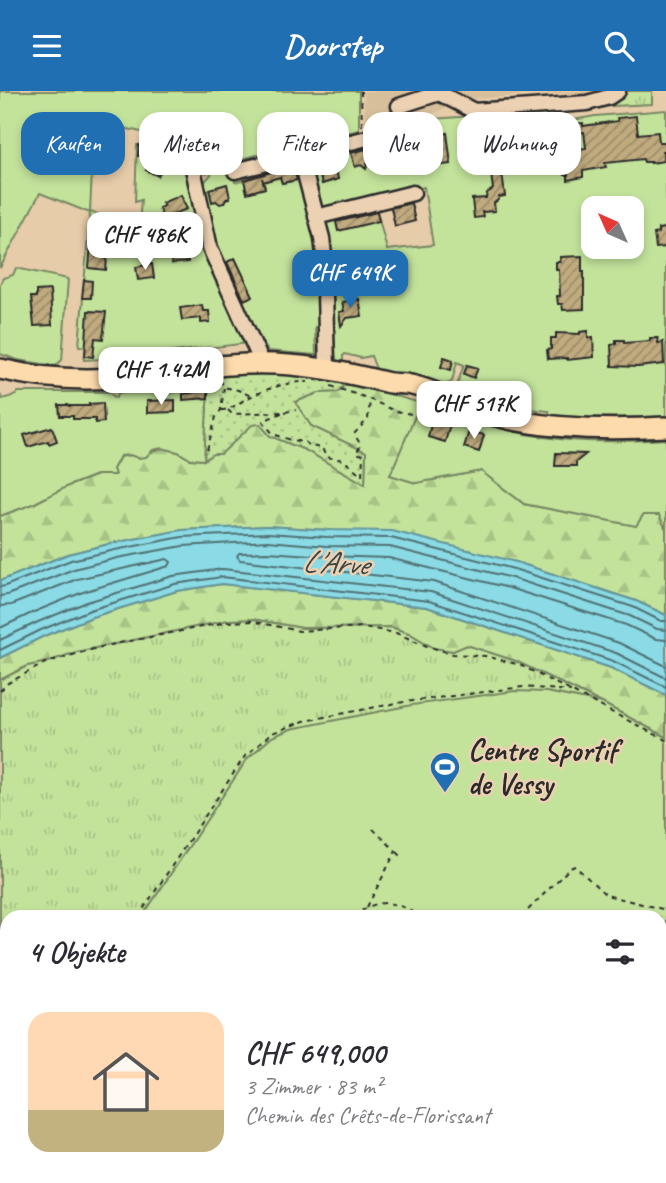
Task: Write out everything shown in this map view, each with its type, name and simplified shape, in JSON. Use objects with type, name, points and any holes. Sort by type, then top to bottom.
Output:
[{"type":"main road","points":[[0,369],[53,378],[88,379],[259,363],[294,365],[329,377],[405,384],[450,397],[470,409],[519,421],[561,427],[666,427]]},
{"type":"street","points":[[399,106],[439,93],[474,111],[548,107],[587,103],[609,97],[618,91]]},
{"type":"street","points":[[194,175],[211,248],[258,354],[259,363]]},
{"type":"street","points":[[305,175],[322,238],[329,377]]},
{"type":"street","points":[[316,217],[413,193]]},
{"type":"path","points":[[361,91],[364,112]]},
{"type":"path","points":[[399,106],[401,112]]},
{"type":"path","points":[[207,450],[216,417],[221,410],[224,387],[216,375],[215,366]]},
{"type":"path","points":[[329,377],[395,411],[411,414],[424,402]]},
{"type":"path","points":[[221,410],[228,410],[251,396],[279,386],[299,381],[310,383]]},
{"type":"path","points":[[224,387],[251,396]]},
{"type":"path","points":[[284,412],[263,421],[273,434],[322,448],[326,457],[343,460],[362,475],[363,455],[356,453],[361,445],[354,433],[368,419],[370,400]]},
{"type":"path","points":[[228,410],[232,414],[296,410]]},
{"type":"path","points":[[0,689],[47,662],[106,646],[228,622],[251,621],[299,631],[362,627],[396,633],[453,654],[485,656],[520,665],[666,740]]},
{"type":"path","points":[[143,910],[245,756],[272,733],[304,721],[397,703],[523,687],[572,691]]},
{"type":"path","points":[[372,828],[401,856]]},
{"type":"path","points":[[363,910],[396,851]]},
{"type":"path","points":[[528,910],[575,866],[606,895],[666,910]]},
{"type":"path","points":[[367,907],[387,903],[409,910]]},
{"type":"shaded area","points":[[364,91],[608,91],[587,97],[565,93],[468,99],[437,112],[365,112]]},
{"type":"green space","points":[[0,91],[359,91],[359,130],[349,132],[349,112],[257,112],[257,155],[243,158],[243,112],[139,112],[139,131],[125,128],[125,112],[21,112],[21,175],[92,175],[90,212],[139,225],[141,200],[135,202],[137,145],[139,175],[188,175],[249,343],[84,360],[86,347],[79,346],[90,213],[40,193],[0,268]]},
{"type":"green space","points":[[625,91],[652,91],[652,104],[593,107]]},
{"type":"green space","points":[[666,110],[666,416],[608,418],[550,415],[549,411],[478,399],[459,389],[458,382],[464,365],[457,362],[452,381],[442,384],[440,389],[376,369],[371,356],[361,358],[345,354],[343,362],[336,361],[329,258],[322,221],[376,207],[387,250],[433,245],[424,187],[322,212],[309,175],[320,175],[322,184],[338,179],[337,175],[349,175],[349,153],[363,149],[363,175],[443,175],[443,118],[457,117],[457,175],[581,175],[581,119]]},
{"type":"green space","points":[[210,175],[234,175],[235,182],[244,180],[247,192],[265,188],[263,179],[280,177],[282,183],[297,180],[296,175],[300,175],[319,247],[323,326],[315,327],[316,355],[268,351],[257,340],[214,246],[200,187]]},
{"type":"green space","points":[[16,268],[68,279],[62,360],[55,366],[0,354],[0,284],[3,278],[13,275]]},
{"type":"green space","points":[[253,373],[309,376],[347,382],[338,392],[318,393],[295,402],[311,426],[366,452],[365,484],[305,450],[270,436],[260,424],[252,425],[221,454],[213,454],[204,460],[208,388],[199,379]]},
{"type":"green space","points":[[347,382],[417,402],[416,414],[391,475],[416,483],[481,471],[524,504],[636,526],[643,515],[659,515],[666,529],[666,615],[636,601],[516,562],[328,530],[268,526],[182,530],[113,543],[68,554],[0,581],[0,516],[97,475],[114,475],[113,469],[120,457],[131,455],[138,458],[162,448],[178,452],[190,459],[204,460],[252,424],[260,424],[270,436],[305,450],[365,484],[366,452],[311,426],[295,402],[318,393],[338,392]]},
{"type":"green space","points":[[208,388],[204,460],[190,459],[178,452],[162,448],[153,450],[146,457],[120,456],[113,469],[115,475],[96,475],[0,516],[0,394],[2,399],[18,392],[108,392],[116,398],[119,392],[167,393]]},
{"type":"green space","points":[[439,410],[498,428],[544,437],[599,441],[666,439],[666,529],[659,515],[643,515],[636,526],[524,504],[481,471],[416,483],[390,475],[416,414],[436,419]]},
{"type":"green space","points":[[222,584],[427,607],[611,668],[666,695],[666,737],[516,661],[467,645],[453,651],[434,648],[409,633],[391,627],[303,628],[253,619],[228,620],[76,652],[27,666],[0,680],[0,658],[44,636],[92,617],[177,591]]},
{"type":"green space","points":[[253,619],[303,628],[391,627],[409,633],[434,648],[453,651],[467,645],[516,661],[602,703],[546,692],[291,729],[272,737],[248,759],[147,910],[0,910],[0,680],[27,666],[76,652],[228,620]]},
{"type":"green space","name":"Centre Sportif de Vessy","points":[[515,691],[546,692],[602,703],[666,737],[666,910],[147,910],[248,758],[272,737],[291,729],[412,705]]},
{"type":"water","name":"L'Arve","points":[[268,526],[392,531],[516,562],[636,601],[666,615],[666,695],[611,668],[427,607],[222,584],[177,591],[92,617],[44,636],[0,658],[0,581],[68,554],[113,543],[182,530]]},
{"type":"building","points":[[636,116],[638,134],[658,132],[659,142],[665,142],[664,161],[651,163],[644,162],[643,159],[605,163],[606,167],[583,171],[583,177],[568,180],[568,175],[581,175],[581,149],[586,148],[581,123],[583,126],[618,121],[617,118]]},
{"type":"building","points":[[447,133],[451,164],[443,165],[443,134]]},
{"type":"building","points":[[363,150],[363,167],[355,167],[351,153]]},
{"type":"building","points":[[261,175],[295,175],[297,180],[282,183],[280,177],[263,182],[265,188],[247,193],[244,180]]},
{"type":"building","points":[[320,175],[337,175],[338,179],[322,184]]},
{"type":"building","points":[[491,175],[502,175],[505,196],[499,197],[494,203],[495,211],[482,212],[483,217],[474,218],[472,199],[486,198],[487,193],[493,189]]},
{"type":"building","points":[[227,184],[230,198],[220,204],[212,202],[209,189]]},
{"type":"building","points":[[181,195],[187,209],[163,218],[159,208],[164,206],[162,203]]},
{"type":"building","points":[[411,203],[415,221],[395,226],[391,208]]},
{"type":"building","points":[[377,212],[379,221],[338,231],[336,222]]},
{"type":"building","points":[[666,228],[666,247],[656,248],[654,234],[658,233],[658,229]]},
{"type":"building","points":[[91,242],[108,243],[106,270],[89,268]]},
{"type":"building","points":[[186,249],[188,262],[172,264],[170,251]]},
{"type":"building","points":[[581,256],[584,309],[563,310],[562,304],[558,304],[559,270],[556,270],[556,262],[560,262],[560,257]]},
{"type":"building","points":[[235,258],[253,296],[244,300],[227,262]]},
{"type":"building","points":[[152,264],[154,278],[138,280],[136,267]]},
{"type":"building","points":[[84,280],[92,281],[91,298],[82,298]]},
{"type":"building","points":[[50,290],[52,325],[34,326],[31,297],[36,297],[36,291]]},
{"type":"building","points":[[359,299],[362,316],[347,318],[341,326],[339,312],[344,311],[342,302]]},
{"type":"building","points":[[202,305],[203,311],[209,311],[210,322],[201,323],[201,318],[182,320],[180,308]]},
{"type":"building","points":[[88,311],[106,312],[103,339],[95,338],[93,357],[85,356]]},
{"type":"building","points":[[588,331],[588,338],[593,337],[594,357],[548,359],[547,350],[551,349],[551,338],[556,338],[556,333],[580,334]]},
{"type":"building","points":[[650,338],[658,338],[658,343],[663,342],[664,364],[612,366],[611,345],[616,344],[616,340],[624,340],[624,343],[650,341]]},
{"type":"building","points":[[444,357],[453,360],[451,370],[441,367]]},
{"type":"building","points":[[467,365],[478,368],[474,378],[464,374]]},
{"type":"building","points":[[208,390],[208,398],[183,400],[183,394]]},
{"type":"building","points":[[175,400],[175,412],[147,413],[147,401]]},
{"type":"building","points":[[103,403],[104,422],[95,423],[95,419],[60,416],[59,405],[90,406],[89,404]]},
{"type":"building","points":[[432,420],[450,425],[445,442],[428,437]]},
{"type":"building","points":[[52,427],[57,441],[28,447],[24,435]]},
{"type":"building","points":[[469,431],[484,435],[479,452],[464,447]]},
{"type":"building","points":[[556,453],[586,454],[576,462],[576,466],[555,466]]},
{"type":"place","name":"Centre Sportif de Vessy","points":[[445,794]]}]
